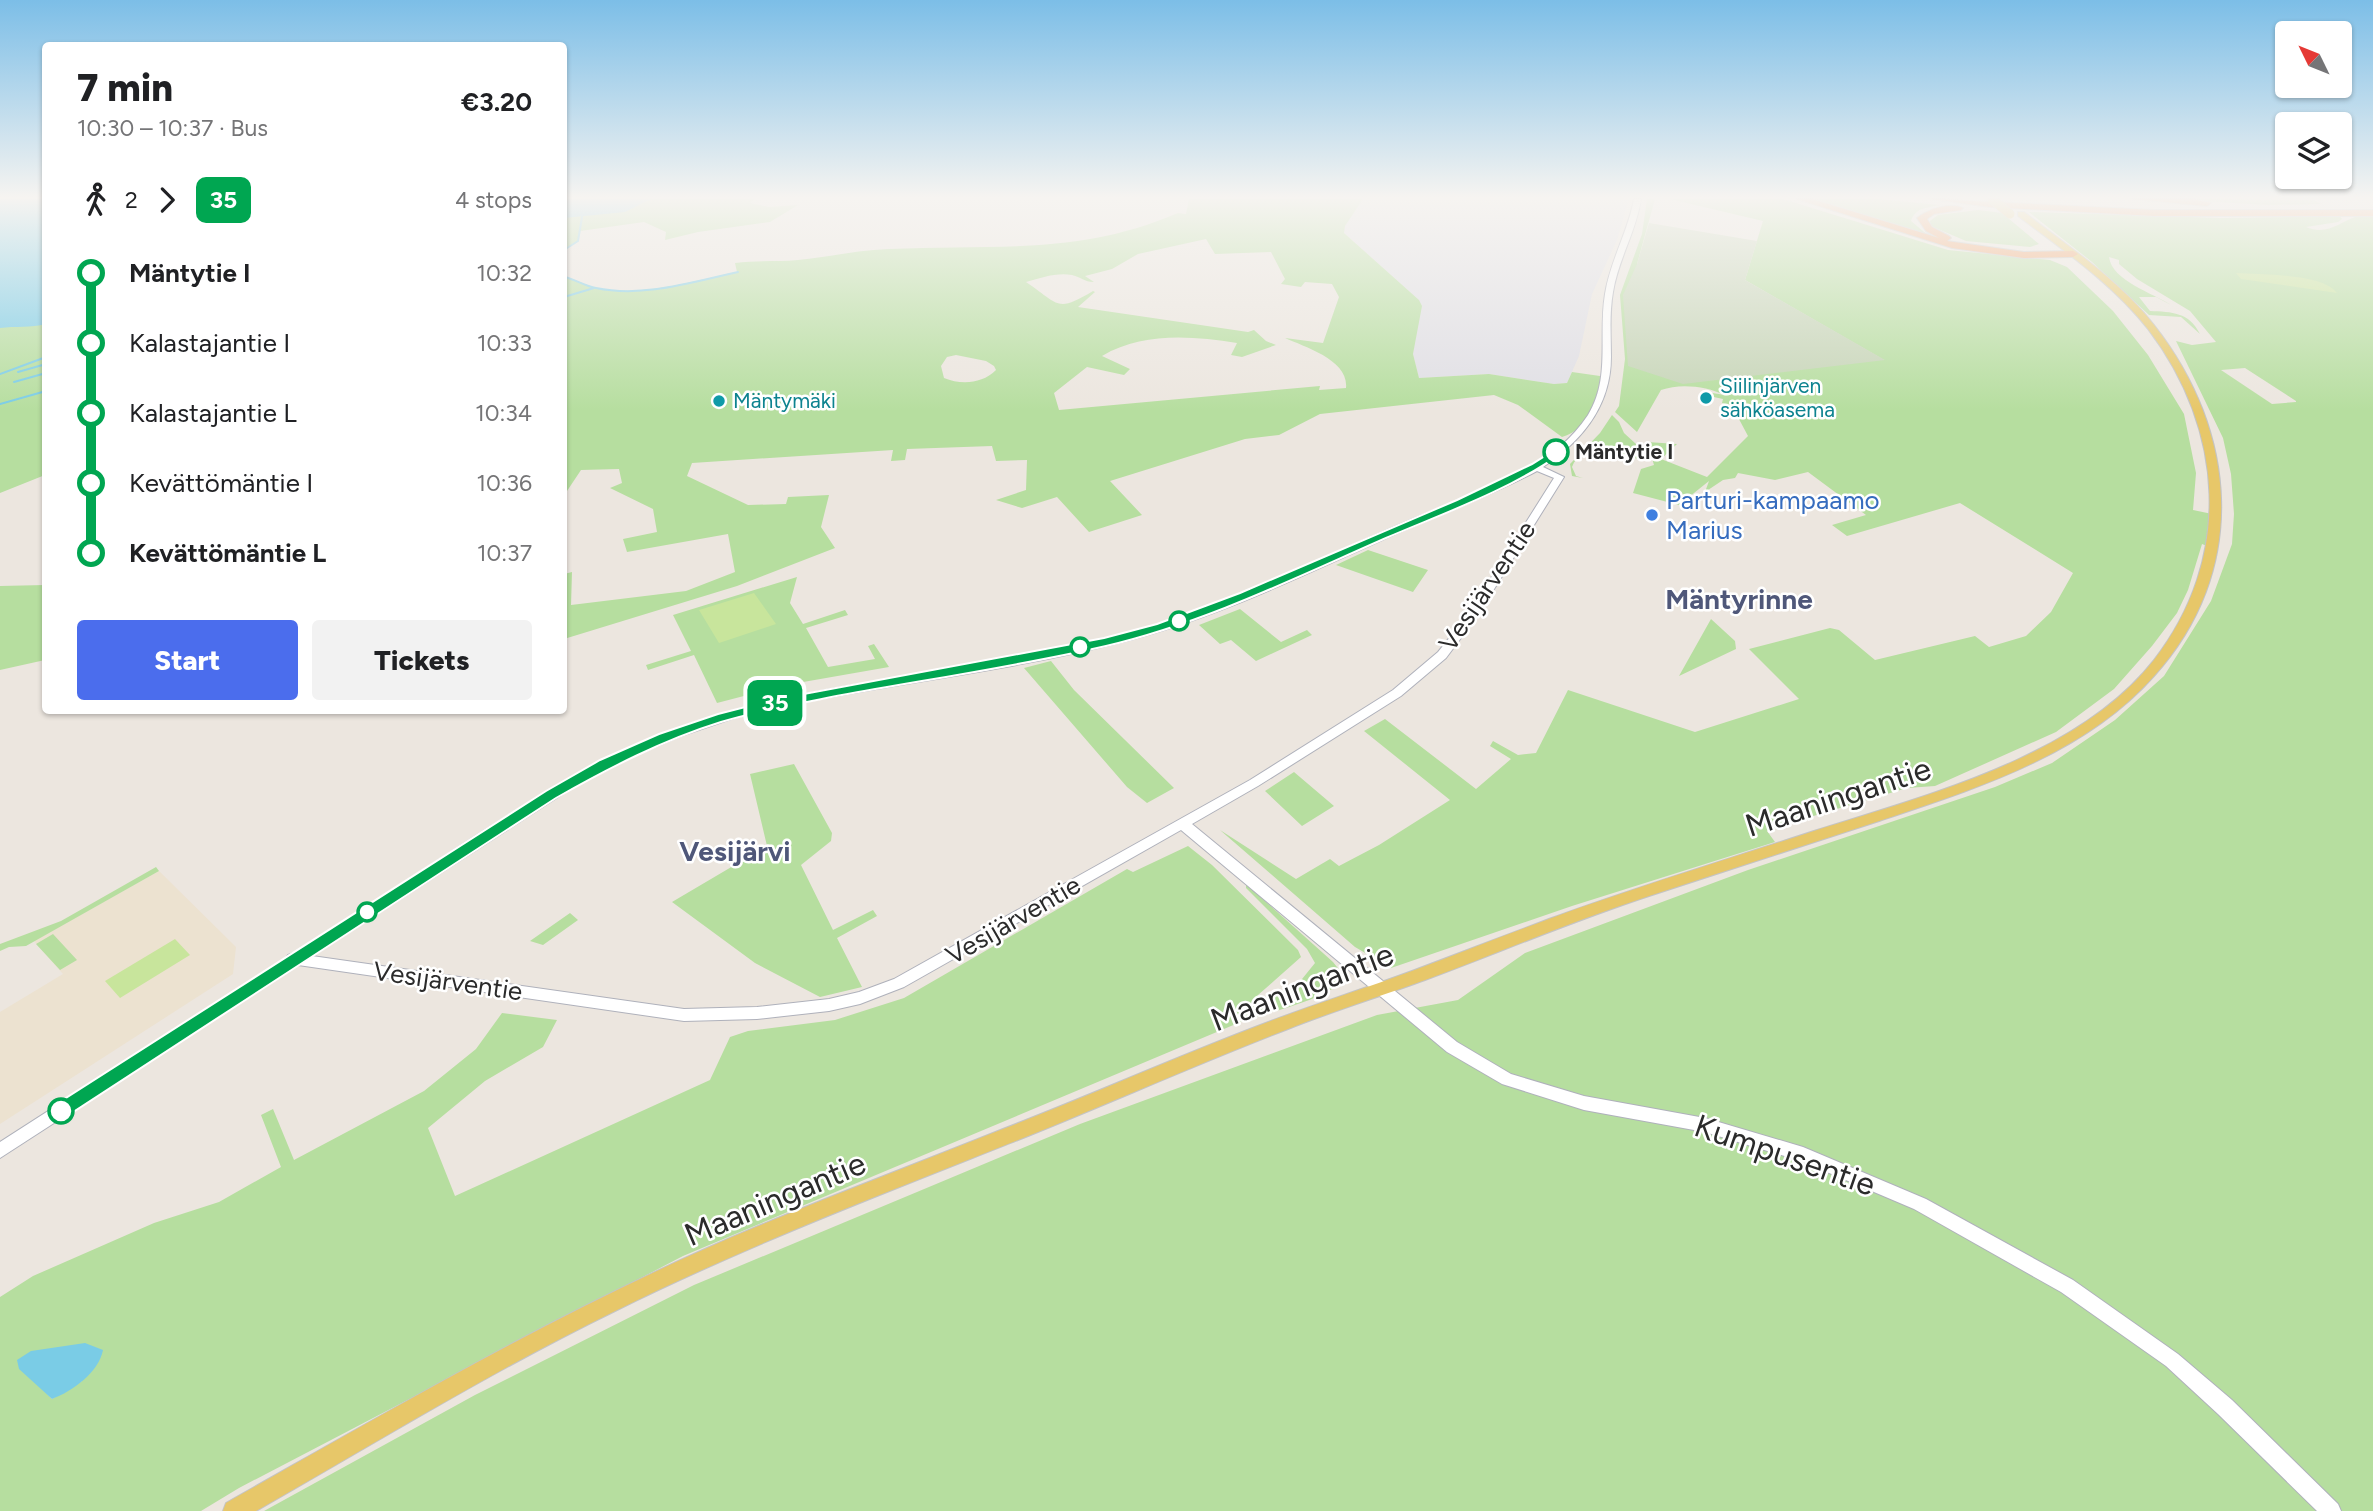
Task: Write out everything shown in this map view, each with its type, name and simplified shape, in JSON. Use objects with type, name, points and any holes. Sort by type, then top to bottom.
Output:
[{"type":"main road","name":"Maaningantie","points":[[234,1511],[428,1400],[608,1304],[812,1213],[1282,1024],[1549,923],[1987,778],[2057,745],[2132,691],[2155,668],[2172,645],[2193,605],[2209,564],[2217,515],[2214,457],[2199,413],[2177,374],[2149,336],[2114,297],[2084,270]]},
{"type":"street","points":[[0,1151],[551,794],[605,764],[664,737],[718,718],[777,703],[1104,642],[1162,627],[1256,590],[1536,467],[1578,433],[1597,408],[1609,367],[1608,292],[1616,270]]},
{"type":"street","name":"Vesijärventie","points":[[293,959],[684,1015],[757,1013],[829,1005],[860,998],[899,983],[1254,783],[1397,693],[1442,655],[1471,618],[1559,477],[1536,467]]},
{"type":"street","name":"Kumpusentie","points":[[1183,824],[1452,1047],[1507,1079],[1584,1103],[1704,1125],[1755,1138],[1866,1180],[1920,1204],[2067,1286],[2172,1360],[2225,1406],[2331,1511]]},
{"type":"shaded area","points":[[1385,270],[1603,270],[1592,294],[1579,356],[1567,383],[1554,384],[1489,374],[1419,378],[1413,354],[1419,300]]},
{"type":"shaded area","points":[[159,871],[236,947],[233,974],[0,1124],[0,1012],[63,974],[34,941]]},
{"type":"green space","points":[[736,270],[1110,270],[1085,276],[1094,282],[1060,274],[1026,282],[1058,303],[1072,302],[1093,291],[1095,292],[1078,307],[1248,332],[1254,330],[1266,341],[1276,345],[1242,357],[1231,355],[1237,343],[1168,338],[1134,343],[1102,356],[1130,369],[1124,375],[1087,367],[1054,393],[1059,410],[1320,386],[1319,390],[1346,388],[1341,370],[1333,362],[1314,350],[1285,338],[1323,343],[1339,297],[1332,284],[1305,282],[1301,287],[1281,284],[1285,279],[1280,270],[1385,270],[1419,300],[1422,306],[1413,354],[1419,378],[1489,374],[1554,384],[1567,383],[1572,372],[1607,377],[1596,405],[1586,421],[1572,433],[1562,437],[1518,405],[1494,395],[1320,414],[1279,435],[1245,439],[1110,481],[1142,515],[1089,532],[1057,497],[1022,508],[996,500],[1026,490],[1027,460],[996,461],[992,446],[907,449],[905,460],[891,461],[893,450],[692,463],[687,476],[748,505],[786,504],[788,497],[829,495],[821,527],[835,548],[737,586],[567,638],[567,573],[572,572],[571,605],[686,591],[735,572],[728,534],[627,552],[623,539],[657,532],[653,509],[610,488],[622,483],[619,469],[581,470],[567,491],[567,278],[596,288],[632,291],[737,272]],"holes":[[[956,355],[986,361],[996,370],[978,381],[957,382],[944,378],[941,366],[947,357]]]},
{"type":"green space","points":[[1629,270],[1651,270],[1884,360],[1745,280],[1748,270],[2070,270],[2113,311],[2148,355],[2184,414],[2196,473],[2193,510],[2217,515],[2212,548],[2202,544],[2188,590],[2177,613],[2152,646],[2114,689],[2056,732],[1935,786],[1907,788],[1780,826],[1767,831],[1775,842],[1572,906],[1391,968],[1355,947],[1220,830],[1296,879],[1330,859],[1339,866],[1379,845],[1450,800],[1364,731],[1385,719],[1476,789],[1511,759],[1490,746],[1493,741],[1518,755],[1536,753],[1568,690],[1695,732],[1799,699],[1749,649],[1830,628],[1839,630],[1875,660],[1975,636],[1989,647],[2026,636],[2051,612],[2073,573],[1960,503],[1847,536],[1832,525],[1866,515],[1808,472],[1775,480],[1738,473],[1735,478],[1723,480],[1705,492],[1709,481],[1679,505],[1633,493],[1641,469],[1654,465],[1647,442],[1677,444],[1661,459],[1707,477],[1748,436],[1732,406],[1706,392],[1725,395],[1701,388],[1685,386],[1661,390],[1637,432],[1615,412],[1619,406],[1625,359],[1620,295]]},
{"type":"green space","points":[[1635,270],[1748,270],[1745,280],[1885,360],[1683,384],[1628,366],[1623,295]]},
{"type":"green space","points":[[2100,270],[2115,270],[2134,286],[2163,300],[2171,305],[2156,297],[2139,297],[2150,311],[2185,317],[2200,334],[2181,317],[2149,315]]},
{"type":"green space","points":[[2126,270],[2373,270],[2373,1511],[264,1511],[475,1395],[694,1285],[1080,1124],[1377,1015],[1458,1000],[1525,953],[1748,870],[1995,787],[2052,763],[2115,720],[2164,676],[2211,601],[2232,544],[2234,514],[2231,474],[2223,438],[2176,341],[2192,345],[2216,342],[2190,311]],"holes":[[[2245,368],[2296,402],[2272,404],[2221,370]]]},
{"type":"green space","points":[[2236,273],[2305,278],[2329,286],[2337,293],[2241,279]]},
{"type":"green space","points":[[42,316],[42,476],[0,493],[0,323]]},
{"type":"green space","points":[[1612,415],[1624,433],[1636,444],[1638,459],[1602,451],[1584,454],[1572,467],[1576,476],[1583,478],[1572,476],[1570,464],[1600,433]]},
{"type":"green space","points":[[1368,550],[1428,570],[1413,592],[1336,565]]},
{"type":"green space","points":[[797,577],[790,603],[803,624],[845,610],[848,615],[806,628],[828,667],[875,659],[868,646],[874,644],[889,667],[786,685],[717,703],[694,655],[648,670],[646,665],[691,651],[673,615]]},
{"type":"green space","points":[[42,585],[42,661],[0,670],[0,586]]},
{"type":"green space","points":[[754,593],[776,624],[719,643],[699,610]]},
{"type":"green space","points":[[1240,609],[1281,642],[1307,630],[1312,635],[1256,661],[1231,640],[1220,644],[1199,625]]},
{"type":"green space","points":[[1711,619],[1735,641],[1736,649],[1679,676]]},
{"type":"green space","points":[[1051,661],[1074,690],[1174,788],[1147,803],[1127,787],[1024,668]]},
{"type":"green space","points":[[794,764],[832,833],[831,841],[801,865],[833,930],[873,910],[877,916],[837,938],[862,987],[820,997],[755,963],[672,902],[767,846],[750,774]]},
{"type":"green space","points":[[1294,772],[1334,806],[1302,826],[1265,791]]},
{"type":"green space","points":[[1188,846],[1212,865],[1298,950],[1301,957],[1258,995],[1253,1005],[1298,984],[1315,963],[1307,949],[1246,888],[1246,884],[1333,962],[1345,977],[1328,992],[1314,998],[1243,1021],[683,1256],[239,1488],[201,1511],[0,1511],[0,1297],[33,1276],[154,1223],[219,1202],[281,1167],[261,1115],[273,1109],[294,1160],[424,1091],[476,1049],[502,1013],[557,1020],[543,1047],[485,1081],[428,1128],[455,1196],[710,1080],[730,1037],[748,1031],[835,1020],[904,998],[1127,869],[1133,872]],"holes":[[[30,1376],[82,1381],[52,1399]]]},
{"type":"green space","points":[[156,867],[159,871],[26,946],[9,947],[0,951],[0,944],[61,921]]},
{"type":"green space","points":[[570,913],[578,920],[543,945],[530,941]]},
{"type":"green space","points":[[53,934],[77,960],[60,970],[36,944]]},
{"type":"green space","points":[[175,939],[190,955],[120,998],[105,981]]},
{"type":"water","points":[[0,270],[42,270],[42,325],[0,328]]},
{"type":"water","points":[[85,1343],[103,1350],[101,1358],[91,1373],[76,1386],[52,1399],[19,1369],[17,1360],[31,1351]]},
{"type":"waterway","points":[[567,278],[596,288],[632,291],[667,288],[738,272]]},
{"type":"waterway","points":[[567,296],[594,288]]},
{"type":"waterway","points":[[0,374],[42,358]]},
{"type":"waterway","points":[[18,372],[42,365]]},
{"type":"waterway","points":[[14,382],[42,374]]},
{"type":"waterway","points":[[0,404],[42,392]]},
{"type":"bus line","name":"35","points":[[61,1111],[551,794],[605,764],[664,737],[718,718],[777,703],[1104,642],[1162,627],[1244,596],[1461,502],[1536,467],[1556,452]]},
{"type":"place","name":"Siilinjärven sähköasema","points":[[1706,398]]},
{"type":"place","name":"Mäntymäki","points":[[719,401]]},
{"type":"place","name":"Mäntytie I","points":[[1556,452]]},
{"type":"place","name":"Parturi-kampaamo Marius","points":[[1652,515]]},
{"type":"district","name":"Mäntyrinne","points":[[1739,599]]},
{"type":"district","name":"Vesijärvi","points":[[735,851]]}]
